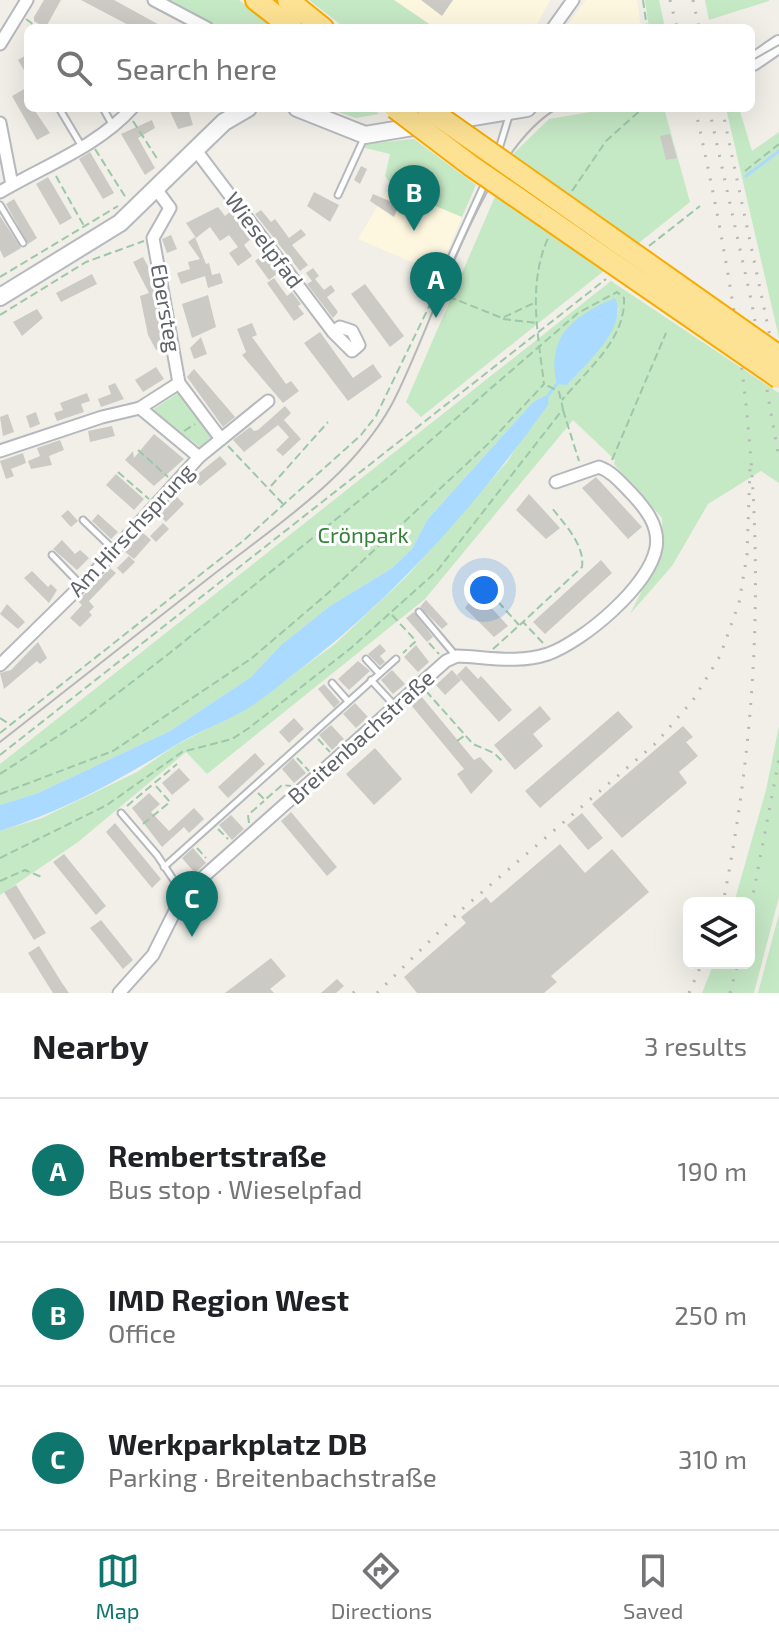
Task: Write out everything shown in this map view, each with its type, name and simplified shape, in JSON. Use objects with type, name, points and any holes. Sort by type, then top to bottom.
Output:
[{"type":"highway","points":[[256,0],[287,24]]},
{"type":"highway","points":[[288,0],[318,24]]},
{"type":"highway","points":[[400,112],[470,165],[779,378]]},
{"type":"highway","points":[[433,112],[779,356]]},
{"type":"main road","points":[[755,60],[779,46]]},
{"type":"main road","points":[[307,112],[365,135],[499,112]]},
{"type":"main road","points":[[0,297],[120,223],[195,149],[222,115]]},
{"type":"street","points":[[0,44],[27,0]]},
{"type":"street","points":[[154,0],[199,24]]},
{"type":"street","points":[[556,24],[570,1]]},
{"type":"street","points":[[0,192],[86,144],[113,127],[129,112]]},
{"type":"street","points":[[0,123],[12,185]]},
{"type":"street","name":"Wieselpfad","points":[[195,149],[333,332]]},
{"type":"street","name":"Ebersteg","points":[[158,188],[170,208],[153,238],[179,383]]},
{"type":"street","points":[[0,451],[32,438],[140,408],[179,383],[221,439]]},
{"type":"street","name":"Am Hirschsprung","points":[[0,665],[82,585],[199,457],[268,401]]},
{"type":"street","points":[[140,408],[199,457]]},
{"type":"street","name":"Breitenbachstraße","points":[[119,993],[138,977],[153,955],[183,895],[451,659],[530,659],[552,653],[594,627],[618,604],[640,579],[656,548],[656,531],[650,516],[613,474],[599,467],[583,471]]},
{"type":"street","points":[[556,482],[583,471]]},
{"type":"lane","points":[[62,112],[86,144]]},
{"type":"lane","points":[[105,112],[113,127]]},
{"type":"lane","points":[[441,280],[456,239],[515,112]]},
{"type":"lane","points":[[338,195],[365,135]]},
{"type":"lane","points":[[0,205],[23,243]]},
{"type":"lane","points":[[83,520],[115,550]]},
{"type":"lane","points":[[52,555],[82,585]]},
{"type":"lane","points":[[419,612],[451,659]]},
{"type":"lane","points":[[366,659],[379,673]]},
{"type":"lane","name":"Breitenbachstraße","points":[[164,867],[396,659]]},
{"type":"lane","points":[[371,680],[395,707]]},
{"type":"lane","points":[[332,683],[347,700]]},
{"type":"lane","points":[[121,813],[183,895]]},
{"type":"path","points":[[643,0],[646,24]]},
{"type":"path","points":[[18,14],[32,24]]},
{"type":"path","points":[[129,112],[158,160]]},
{"type":"path","points":[[0,277],[127,201],[86,144]]},
{"type":"path","points":[[745,171],[779,144]]},
{"type":"path","points":[[49,165],[85,226]]},
{"type":"path","points":[[0,315],[86,262],[153,238]]},
{"type":"path","points":[[0,733],[285,506],[361,435],[376,416],[436,291],[502,318],[538,323]]},
{"type":"path","points":[[0,774],[84,719],[171,652],[592,304],[617,292],[624,298],[623,321],[614,338],[562,400]]},
{"type":"path","points":[[502,318],[536,302]]},
{"type":"path","points":[[0,755],[538,333],[544,384]]},
{"type":"path","points":[[612,459],[666,333]]},
{"type":"path","points":[[544,384],[559,392],[583,471]]},
{"type":"path","points":[[0,794],[113,751],[252,658],[327,594],[419,508],[544,384]]},
{"type":"path","points":[[0,858],[107,805],[182,752],[232,739],[249,728],[391,614],[437,571],[563,409]]},
{"type":"path","points":[[177,437],[203,416]]},
{"type":"path","points":[[270,487],[328,422]]},
{"type":"path","points":[[221,439],[285,506]]},
{"type":"path","points":[[138,450],[175,484]]},
{"type":"path","points":[[118,472],[155,505]]},
{"type":"path","points":[[483,658],[582,567],[583,557],[571,533],[552,508]]},
{"type":"path","points":[[482,584],[519,625]]},
{"type":"path","points":[[391,614],[416,641],[396,659]]},
{"type":"path","points":[[523,622],[552,653]]},
{"type":"path","points":[[429,643],[451,659]]},
{"type":"path","points":[[420,684],[473,744],[494,753],[504,763]]},
{"type":"path","points":[[443,720],[448,716]]},
{"type":"path","points":[[0,718],[10,725]]},
{"type":"path","points":[[312,732],[336,759]]},
{"type":"path","points":[[457,741],[465,735]]},
{"type":"path","points":[[291,751],[315,778]]},
{"type":"path","points":[[121,813],[177,764]]},
{"type":"path","points":[[136,830],[170,802],[153,783]]},
{"type":"path","points":[[250,835],[248,815],[282,785],[305,787]]},
{"type":"path","points":[[252,786],[265,800]]},
{"type":"path","points":[[212,822],[236,848]]},
{"type":"path","points":[[191,841],[214,867]]},
{"type":"path","points":[[0,881],[25,870],[44,878]]},
{"type":"shaded area","points":[[394,0],[550,0],[537,24],[429,24]]},
{"type":"shaded area","points":[[586,0],[637,0],[640,24],[568,24]]},
{"type":"shaded area","points":[[395,189],[462,217],[438,273],[358,239],[386,192]]},
{"type":"green space","points":[[165,0],[239,0],[268,24],[211,24]]},
{"type":"green space","points":[[309,0],[394,0],[429,24],[340,24]]},
{"type":"green space","points":[[645,0],[659,0],[664,24],[648,24]]},
{"type":"green space","points":[[705,0],[769,0],[769,1],[709,20]]},
{"type":"green space","points":[[339,112],[379,114],[356,118]]},
{"type":"green space","points":[[590,112],[665,112],[690,202],[421,417],[406,402],[514,153],[549,119]]},
{"type":"green space","points":[[727,112],[740,112],[752,151],[779,132],[779,338]]},
{"type":"green space","points":[[414,139],[476,185],[462,217],[395,189],[385,176],[390,154],[365,148],[365,144]]},
{"type":"green space","name":"Crönpark","points":[[611,281],[779,393],[779,483],[761,471],[708,504],[672,566],[630,614],[663,550],[662,518],[614,464],[615,460],[573,420],[425,599],[207,774],[186,752],[78,842],[0,895],[0,831],[42,818],[137,772],[176,745],[246,709],[335,644],[407,576],[507,462],[549,395],[533,402],[427,520],[412,549],[392,568],[330,606],[281,645],[251,677],[170,731],[38,793],[0,805],[0,764]],"holes":[[[619,307],[599,349],[567,385]]]},
{"type":"green space","points":[[178,393],[213,436],[200,447],[151,411]]},
{"type":"green space","points":[[779,726],[779,897],[754,993],[702,993],[712,969],[755,969],[755,897],[736,897],[766,790]]},
{"type":"green space","points":[[779,914],[779,993],[758,993]]},
{"type":"water","points":[[615,298],[618,309],[616,321],[603,345],[567,385],[557,384],[556,352],[566,329],[587,312]]},
{"type":"water","points":[[549,394],[548,405],[492,479],[431,549],[365,615],[270,693],[245,710],[90,794],[0,831],[0,805],[38,793],[170,731],[251,677],[281,645],[330,606],[392,568],[412,549],[427,520],[533,402]]},
{"type":"building","points":[[44,0],[61,0],[48,24],[39,24],[34,17]]},
{"type":"building","points":[[81,0],[114,0],[158,24],[126,24]]},
{"type":"building","points":[[421,0],[453,0],[442,16]]},
{"type":"building","points":[[24,56],[24,70],[18,60]]},
{"type":"building","points":[[24,89],[24,112],[36,112],[50,133],[37,140],[12,96]]},
{"type":"building","points":[[170,112],[189,112],[193,125],[178,129]]},
{"type":"building","points":[[152,120],[155,128],[138,138],[155,168],[145,175],[121,134]]},
{"type":"building","points":[[670,134],[677,158],[666,160],[660,136]]},
{"type":"building","points":[[90,152],[114,193],[103,199],[79,159]]},
{"type":"building","points":[[361,166],[367,169],[360,184],[354,180]]},
{"type":"building","points":[[48,177],[72,218],[60,225],[36,184]]},
{"type":"building","points":[[314,192],[339,205],[330,222],[307,206]]},
{"type":"building","points":[[373,194],[399,205],[394,217],[370,201]]},
{"type":"building","points":[[14,199],[37,238],[28,244],[6,204]]},
{"type":"building","points":[[218,207],[225,216],[231,211],[252,238],[244,245],[252,256],[238,266],[229,253],[238,247],[229,235],[220,241],[210,227],[196,238],[186,223]]},
{"type":"building","points":[[261,210],[271,222],[275,219],[289,238],[301,229],[306,235],[292,245],[308,265],[300,271],[255,214]]},
{"type":"building","points":[[0,216],[21,248],[4,258],[0,250]]},
{"type":"building","points":[[171,235],[177,249],[167,253],[162,239]]},
{"type":"building","points":[[195,237],[212,275],[220,273],[223,283],[208,288],[205,276],[181,284],[177,273],[190,269],[188,262],[200,259],[188,242]]},
{"type":"building","points":[[264,254],[278,273],[269,280],[255,261]]},
{"type":"building","points":[[143,257],[151,272],[164,347],[156,350],[148,335],[140,296],[149,293],[133,262]]},
{"type":"building","points":[[313,268],[319,276],[315,279],[324,290],[331,285],[335,291],[327,297],[338,312],[333,318],[307,284],[312,281],[306,273]]},
{"type":"building","points":[[92,274],[97,284],[61,302],[56,293]]},
{"type":"building","points":[[274,278],[287,296],[292,292],[301,304],[298,306],[304,314],[294,321],[267,283]]},
{"type":"building","points":[[365,284],[404,336],[390,347],[351,294]]},
{"type":"building","points":[[208,295],[216,327],[192,338],[182,304]]},
{"type":"building","points":[[37,309],[43,318],[22,336],[13,322]]},
{"type":"building","points":[[252,323],[257,335],[252,337],[286,384],[291,381],[299,391],[283,403],[242,355],[246,352],[237,329]]},
{"type":"building","points":[[320,332],[353,378],[373,364],[382,377],[348,401],[304,343]]},
{"type":"building","points":[[201,337],[207,354],[194,359],[190,348]]},
{"type":"building","points":[[156,367],[164,379],[143,392],[135,380]]},
{"type":"building","points":[[194,369],[235,417],[223,427],[187,377]]},
{"type":"building","points":[[115,383],[124,399],[101,407],[98,399],[111,394],[108,386]]},
{"type":"building","points":[[87,393],[90,401],[81,404],[84,412],[57,421],[54,413],[63,410],[60,403]]},
{"type":"building","points":[[285,406],[291,413],[284,420],[301,439],[283,456],[276,450],[289,437],[278,425],[244,452],[233,440],[250,427],[258,430]]},
{"type":"building","points":[[36,412],[40,424],[30,428],[26,416]]},
{"type":"building","points":[[8,414],[14,432],[3,436],[0,417]]},
{"type":"building","points":[[112,426],[115,436],[90,442],[88,431]]},
{"type":"building","points":[[154,434],[184,459],[154,486],[125,460],[133,451],[134,458]]},
{"type":"building","points":[[60,440],[64,450],[49,456],[52,465],[31,469],[28,461],[40,456],[37,448]]},
{"type":"building","points":[[23,453],[26,463],[11,469],[14,476],[6,479],[0,461]]},
{"type":"building","points":[[220,456],[227,464],[200,486],[193,478]]},
{"type":"building","points":[[116,474],[144,499],[134,510],[106,485]]},
{"type":"building","points":[[596,477],[642,527],[628,539],[582,488]]},
{"type":"building","points":[[529,494],[560,528],[546,539],[516,510]]},
{"type":"building","points":[[177,497],[184,504],[166,522],[159,515]]},
{"type":"building","points":[[68,510],[78,521],[71,527],[61,516]]},
{"type":"building","points":[[98,514],[118,532],[111,539],[92,521]]},
{"type":"building","points":[[163,523],[169,529],[156,542],[150,536]]},
{"type":"building","points":[[142,532],[151,540],[134,559],[125,552]]},
{"type":"building","points":[[62,540],[75,554],[80,550],[89,558],[77,570],[53,549]]},
{"type":"building","points":[[129,556],[135,562],[123,574],[117,568]]},
{"type":"building","points":[[601,560],[612,573],[545,634],[533,622]]},
{"type":"building","points":[[110,568],[116,573],[89,601],[94,607],[89,612],[92,615],[80,627],[70,618],[82,605],[78,601]]},
{"type":"building","points":[[32,571],[48,587],[51,584],[57,590],[49,603],[24,578]]},
{"type":"building","points":[[477,592],[508,626],[494,637],[465,608]]},
{"type":"building","points":[[426,600],[448,624],[442,629],[420,607]]},
{"type":"building","points":[[7,604],[25,622],[18,629],[0,614]]},
{"type":"building","points":[[414,612],[433,637],[427,642],[406,618]]},
{"type":"building","points":[[38,642],[47,658],[40,664],[37,661],[4,689],[0,673],[11,670]]},
{"type":"building","points":[[380,644],[386,651],[380,656],[385,662],[380,666],[368,654]]},
{"type":"building","points":[[416,645],[429,662],[418,672],[404,657]]},
{"type":"building","points":[[358,661],[370,671],[349,690],[338,679]]},
{"type":"building","points":[[466,666],[478,679],[481,676],[512,710],[499,722],[457,675]]},
{"type":"building","points":[[392,670],[405,684],[393,694],[381,680]]},
{"type":"building","points":[[452,670],[461,680],[445,695],[436,685]]},
{"type":"building","points":[[324,684],[340,702],[334,708],[318,689]]},
{"type":"building","points":[[421,696],[474,760],[480,757],[493,771],[471,794],[457,774],[464,769],[411,705]]},
{"type":"building","points":[[355,703],[368,717],[356,728],[343,714]]},
{"type":"building","points":[[540,706],[551,719],[533,734],[543,746],[515,770],[494,745]]},
{"type":"building","points":[[618,711],[633,727],[540,808],[525,791]]},
{"type":"building","points":[[294,718],[304,729],[289,743],[279,732]]},
{"type":"building","points":[[331,725],[344,739],[332,750],[319,735]]},
{"type":"building","points":[[683,726],[693,737],[686,742],[698,756],[679,772],[687,783],[622,838],[592,804]]},
{"type":"building","points":[[375,748],[402,779],[374,805],[346,774]]},
{"type":"building","points":[[255,753],[265,764],[228,798],[218,787]]},
{"type":"building","points":[[293,758],[306,773],[294,783],[282,769]]},
{"type":"building","points":[[179,768],[190,780],[172,795],[162,783]]},
{"type":"building","points":[[149,793],[160,804],[151,812],[169,831],[194,808],[204,819],[189,833],[184,827],[162,847],[132,808]]},
{"type":"building","points":[[291,812],[337,867],[327,876],[281,821]]},
{"type":"building","points":[[582,813],[603,838],[588,850],[567,825]]},
{"type":"building","points":[[231,815],[244,829],[232,840],[219,825]]},
{"type":"building","points":[[115,823],[161,879],[152,888],[106,832]]},
{"type":"building","points":[[560,844],[585,873],[612,849],[649,892],[551,976],[557,982],[544,993],[417,993],[404,977],[466,923],[461,917],[486,897],[491,903]]},
{"type":"building","points":[[193,848],[206,863],[195,873],[182,858]]},
{"type":"building","points":[[64,854],[106,906],[96,915],[53,862]]},
{"type":"building","points":[[16,885],[46,933],[34,940],[4,892]]},
{"type":"building","points":[[101,920],[133,960],[123,969],[90,928]]},
{"type":"building","points":[[39,946],[69,993],[53,993],[51,990],[28,953]]},
{"type":"building","points":[[271,958],[286,976],[270,989],[274,993],[225,993]]},
{"type":"building","points":[[337,979],[344,986],[336,993],[321,993]]},
{"type":"waterway","points":[[746,176],[779,151]]},
{"type":"waterway","points":[[549,394],[557,384]]},
{"type":"tram line","points":[[755,59],[779,45]]},
{"type":"tram line","points":[[0,742],[312,498],[356,454],[392,404],[483,199],[506,161],[531,130],[553,112]]},
{"type":"railway","points":[[670,0],[676,24]]},
{"type":"railway","points":[[693,0],[698,24]]},
{"type":"railway","points":[[696,112],[734,311],[754,504],[755,601],[751,699],[740,799],[724,897]]},
{"type":"railway","points":[[710,112],[752,304],[779,459]]},
{"type":"railway","points":[[723,112],[779,379]]},
{"type":"railway","points":[[377,993],[460,911],[656,743],[693,700],[720,656],[739,603],[747,555],[750,468]]},
{"type":"railway","points":[[753,897],[779,759]]},
{"type":"railway","points":[[689,993],[699,969]]},
{"type":"railway","points":[[730,993],[736,969]]},
{"type":"railway","points":[[353,993],[357,989]]},
{"type":"place","name":"IMD Region West","points":[[414,231]]},
{"type":"place","name":"Rembertstraße","points":[[436,318]]},
{"type":"place","name":"Werkparkplatz DB","points":[[192,937]]}]
